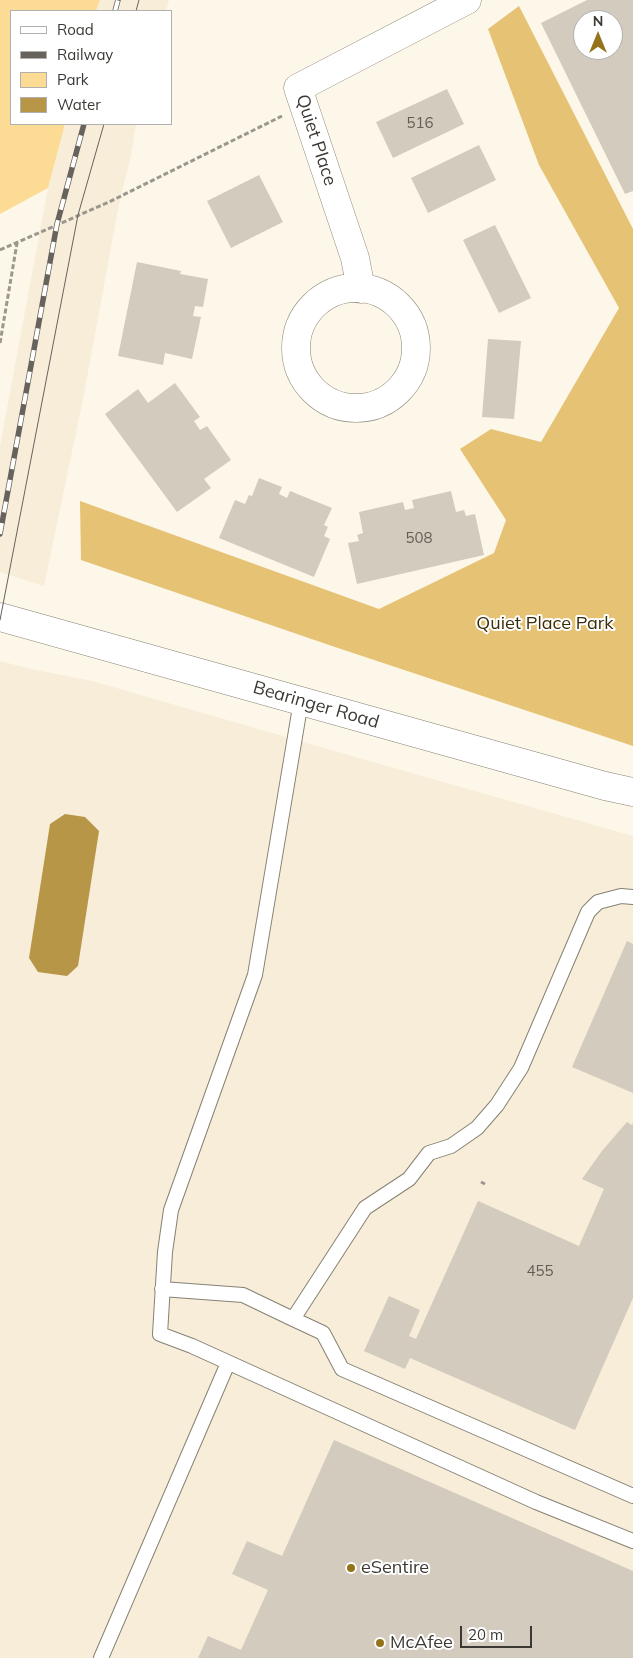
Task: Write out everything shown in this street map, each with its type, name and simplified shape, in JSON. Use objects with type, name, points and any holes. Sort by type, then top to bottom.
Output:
[{"type":"street","name":"Quiet Place","points":[[361,289],[355,258],[298,88],[467,0]]},
{"type":"street","points":[[361,289],[379,293],[395,302],[407,316],[414,333],[416,352],[412,370],[402,387],[387,399],[370,406],[356,408],[329,402],[314,391],[303,376],[297,359],[296,342],[300,325],[310,310],[324,298],[342,290],[361,289]]},
{"type":"street","name":"Bearinger Road","points":[[0,617],[596,784],[633,792]]},
{"type":"lane","points":[[300,701],[255,975],[171,1210],[162,1289],[160,1334],[192,1346],[536,1502],[633,1541]]},
{"type":"lane","points":[[293,1319],[365,1208],[409,1179],[430,1153],[451,1146],[477,1128],[498,1105],[521,1068],[588,912],[598,902],[621,896],[633,897]]},
{"type":"lane","points":[[162,1289],[242,1295],[322,1333],[342,1369],[633,1496]]},
{"type":"lane","points":[[101,1658],[228,1363]]},
{"type":"path","points":[[0,250],[109,202],[303,105]]},
{"type":"path","points":[[0,343],[17,242]]},
{"type":"shaded area","points":[[100,0],[169,0],[166,10],[96,10]]},
{"type":"shaded area","points":[[65,125],[136,125],[131,155],[119,204],[83,399],[44,586],[0,572],[0,446],[48,188]]},
{"type":"shaded area","points":[[0,661],[92,681],[633,836],[633,1658],[0,1658]]},
{"type":"green space","points":[[0,0],[100,0],[96,10],[10,10],[10,125],[65,125],[48,188],[0,214]]},
{"type":"green space","name":"Quiet Place Park","points":[[519,6],[633,229],[633,746],[81,560],[80,501],[379,609],[494,553],[506,520],[460,449],[491,429],[541,442],[619,308],[539,165],[488,29]]},
{"type":"water","points":[[65,814],[85,817],[99,831],[78,966],[67,976],[38,972],[29,958],[50,824]]},
{"type":"building","points":[[587,0],[633,0],[633,191],[625,194],[541,23]]},
{"type":"building","points":[[447,89],[464,124],[393,158],[376,122]]},
{"type":"building","points":[[479,145],[496,180],[428,213],[411,178]]},
{"type":"building","points":[[259,175],[283,222],[231,248],[207,201]]},
{"type":"building","points":[[495,225],[531,298],[499,313],[463,240]]},
{"type":"building","points":[[137,262],[181,271],[180,274],[208,279],[203,307],[195,306],[193,316],[201,317],[192,359],[165,353],[163,365],[118,356]]},
{"type":"building","points":[[488,339],[521,341],[514,419],[482,417]]},
{"type":"building","points":[[175,383],[200,417],[194,421],[200,430],[207,426],[231,460],[204,479],[211,488],[177,512],[105,414],[138,389],[148,403]]},
{"type":"building","points":[[259,478],[282,487],[279,494],[287,498],[290,491],[332,508],[324,525],[328,527],[324,536],[330,539],[314,577],[219,538],[235,500],[245,504],[249,495],[252,496]]},
{"type":"building","points":[[451,491],[456,512],[464,510],[466,516],[475,514],[484,555],[357,584],[348,543],[359,541],[357,535],[363,533],[359,512],[403,502],[405,510],[414,508],[412,500]]},
{"type":"building","points":[[627,941],[633,944],[633,1093],[572,1067]]},
{"type":"building","points":[[627,1122],[632,1125],[633,1122],[633,1298],[575,1430],[410,1358],[405,1369],[364,1351],[389,1296],[420,1310],[409,1336],[416,1339],[478,1201],[579,1246],[604,1189],[582,1179],[602,1151]]},
{"type":"building","points":[[334,1440],[633,1571],[633,1658],[198,1658],[208,1636],[241,1650],[268,1590],[232,1574],[247,1541],[282,1556]]},
{"type":"tram line","points":[[136,10],[139,0]]},
{"type":"tram line","points":[[0,620],[78,215],[104,125]]},
{"type":"railway","points":[[115,10],[118,0]]},
{"type":"railway","points":[[0,534],[57,224],[84,125]]},
{"type":"place","name":"eSentire","points":[[351,1568]]},
{"type":"place","name":"McAfee","points":[[380,1643]]}]
